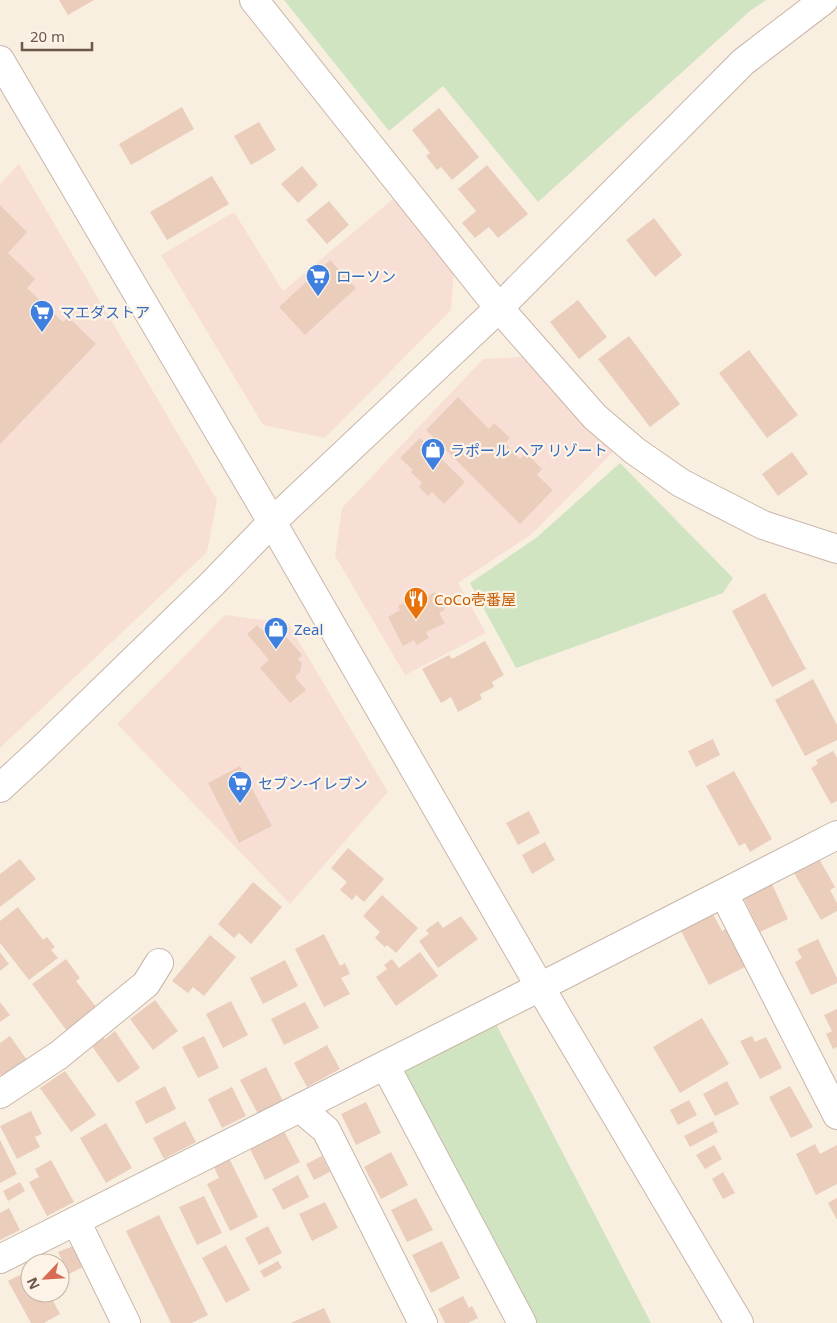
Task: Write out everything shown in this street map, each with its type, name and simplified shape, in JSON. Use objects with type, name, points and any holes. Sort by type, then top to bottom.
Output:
[{"type":"street","points":[[254,0],[499,308],[595,417],[636,452],[681,483],[763,525],[837,549]]},
{"type":"street","points":[[0,788],[150,645],[272,522],[499,308],[743,62],[824,0]]},
{"type":"street","points":[[0,60],[272,522],[540,987],[739,1323]]},
{"type":"street","points":[[0,1259],[724,894],[834,845]]},
{"type":"street","points":[[724,894],[837,1115]]},
{"type":"street","points":[[0,1094],[59,1055],[139,990],[146,984],[160,963]]},
{"type":"street","points":[[385,1065],[522,1323]]},
{"type":"street","points":[[300,1108],[326,1130],[423,1323]]},
{"type":"street","points":[[76,1221],[126,1323]]},
{"type":"shaded area","points":[[19,164],[217,500],[207,552],[0,748],[0,184]]},
{"type":"shaded area","points":[[393,199],[454,271],[451,310],[325,438],[263,425],[161,255],[234,212],[283,291]]},
{"type":"shaded area","points":[[522,357],[613,452],[532,534],[458,583],[486,633],[405,675],[335,556],[342,508],[483,359]]},
{"type":"shaded area","points":[[225,615],[288,623],[388,792],[290,904],[117,724]]},
{"type":"green space","points":[[284,0],[766,0],[750,11],[538,202],[443,86],[389,131]]},
{"type":"green space","points":[[620,463],[733,578],[723,593],[516,668],[470,583],[536,538]]},
{"type":"green space","points":[[496,1024],[651,1323],[537,1323],[403,1069]]},
{"type":"building","points":[[59,0],[94,0],[68,15]]},
{"type":"building","points":[[182,107],[194,129],[131,165],[119,144]]},
{"type":"building","points":[[439,108],[479,157],[452,180],[441,167],[437,170],[426,156],[430,153],[412,130]]},
{"type":"building","points":[[259,122],[276,150],[251,165],[234,136]]},
{"type":"building","points":[[487,165],[528,214],[498,238],[489,227],[475,238],[462,223],[476,211],[458,189]]},
{"type":"building","points":[[302,166],[318,185],[298,203],[281,184]]},
{"type":"building","points":[[212,176],[229,204],[167,240],[150,212]]},
{"type":"building","points":[[329,201],[349,225],[327,244],[306,220]]},
{"type":"building","name":"マエダストア","points":[[0,205],[27,232],[8,253],[35,279],[27,288],[63,322],[68,317],[96,344],[0,444]]},
{"type":"building","points":[[654,218],[682,255],[655,277],[626,240]]},
{"type":"building","name":"ローソン","points":[[330,260],[356,288],[305,335],[279,307]]},
{"type":"building","points":[[578,300],[607,337],[579,359],[550,322]]},
{"type":"building","points":[[629,336],[680,404],[650,427],[598,359]]},
{"type":"building","points":[[749,350],[798,415],[767,438],[719,373]]},
{"type":"building","points":[[458,397],[489,429],[494,423],[510,438],[505,443],[520,459],[526,453],[542,469],[537,475],[553,490],[520,524],[426,430]]},
{"type":"building","name":"ラポール ヘア リゾート","points":[[420,438],[465,482],[444,504],[432,492],[428,496],[419,487],[422,483],[411,472],[413,470],[400,458]]},
{"type":"building","points":[[792,452],[808,474],[778,496],[762,474]]},
{"type":"building","name":"CoCo壱番屋","points":[[435,592],[445,610],[439,613],[445,623],[426,632],[429,638],[417,645],[414,640],[403,646],[388,617],[400,610],[398,606],[421,594],[423,598]]},
{"type":"building","points":[[765,593],[806,669],[772,687],[732,611]]},
{"type":"building","points":[[257,625],[262,630],[267,625],[273,631],[278,627],[302,655],[298,659],[302,663],[300,672],[295,677],[306,690],[290,703],[260,668],[269,660],[247,634]]},
{"type":"building","points":[[485,641],[504,675],[492,682],[494,687],[480,694],[482,699],[458,712],[451,697],[441,703],[422,669],[449,655],[452,659]]},
{"type":"building","points":[[813,679],[837,725],[837,740],[805,756],[775,700]]},
{"type":"building","points":[[713,739],[720,755],[696,767],[688,751]]},
{"type":"building","points":[[833,751],[837,758],[837,801],[831,804],[811,768],[818,764],[816,760]]},
{"type":"building","name":"セブン-イレブン","points":[[240,766],[272,826],[239,843],[208,783]]},
{"type":"building","points":[[734,771],[772,839],[750,852],[745,843],[739,846],[706,786]]},
{"type":"building","points":[[529,811],[540,833],[518,845],[506,823]]},
{"type":"building","points":[[545,842],[555,860],[532,874],[522,855]]},
{"type":"building","points":[[348,848],[384,879],[364,902],[356,895],[352,900],[340,890],[347,882],[331,868]]},
{"type":"building","points":[[818,857],[835,887],[830,890],[837,903],[837,911],[821,920],[793,871]]},
{"type":"building","points":[[20,859],[36,879],[0,907],[0,874]]},
{"type":"building","points":[[253,882],[282,907],[251,944],[239,933],[234,938],[218,924]]},
{"type":"building","points":[[772,884],[788,919],[760,932],[743,897]]},
{"type":"building","points":[[382,895],[418,928],[396,953],[387,945],[385,947],[375,938],[380,932],[363,916]]},
{"type":"building","points":[[18,907],[43,940],[47,937],[55,947],[51,950],[58,958],[29,980],[0,943],[0,921]]},
{"type":"building","points":[[712,912],[722,931],[731,926],[751,964],[709,985],[680,929]]},
{"type":"building","points":[[461,916],[478,939],[438,968],[419,941],[429,934],[426,930],[438,921],[443,928]]},
{"type":"building","points":[[324,934],[340,966],[345,963],[350,974],[341,978],[350,994],[324,1007],[295,949]]},
{"type":"building","points":[[210,935],[236,957],[204,996],[193,987],[188,993],[172,981]]},
{"type":"building","points":[[818,939],[837,978],[837,983],[811,995],[795,962],[802,958],[797,949]]},
{"type":"building","points":[[0,952],[9,964],[0,971]]},
{"type":"building","points":[[420,952],[438,976],[396,1006],[376,977],[387,969],[384,965],[392,959],[399,968]]},
{"type":"building","points":[[66,959],[80,978],[76,981],[97,1008],[67,1031],[32,984]]},
{"type":"building","points":[[285,960],[298,986],[263,1004],[250,978]]},
{"type":"building","points":[[155,1000],[178,1031],[153,1050],[130,1019]]},
{"type":"building","points":[[231,1001],[248,1035],[223,1048],[206,1014]]},
{"type":"building","points":[[0,1002],[10,1015],[0,1022]]},
{"type":"building","points":[[305,1002],[319,1028],[284,1045],[271,1019]]},
{"type":"building","points":[[837,1009],[837,1047],[833,1049],[826,1034],[832,1031],[824,1015]]},
{"type":"building","points":[[702,1018],[729,1064],[680,1093],[653,1047]]},
{"type":"building","points":[[115,1031],[140,1068],[118,1083],[89,1042],[101,1034],[105,1039]]},
{"type":"building","points":[[10,1036],[29,1063],[5,1081],[0,1074],[0,1043]]},
{"type":"building","points":[[204,1036],[219,1068],[198,1078],[182,1047]]},
{"type":"building","points":[[752,1036],[755,1042],[766,1037],[782,1068],[760,1079],[740,1041]]},
{"type":"building","points":[[327,1045],[340,1069],[307,1087],[294,1063]]},
{"type":"building","points":[[266,1067],[283,1101],[258,1114],[240,1080]]},
{"type":"building","points":[[65,1071],[96,1115],[71,1132],[40,1088]]},
{"type":"building","points":[[727,1081],[739,1104],[715,1116],[703,1094]]},
{"type":"building","points":[[165,1086],[176,1109],[146,1124],[135,1102]]},
{"type":"building","points":[[790,1086],[813,1127],[791,1138],[769,1097]]},
{"type":"building","points":[[232,1087],[246,1116],[222,1128],[208,1099]]},
{"type":"building","points":[[689,1100],[697,1115],[678,1125],[670,1110]]},
{"type":"building","points":[[366,1102],[381,1133],[356,1145],[341,1114]]},
{"type":"building","points":[[31,1111],[42,1134],[35,1137],[40,1147],[17,1159],[0,1126]]},
{"type":"building","points":[[185,1121],[196,1142],[164,1159],[153,1138]]},
{"type":"building","points":[[713,1121],[718,1132],[690,1147],[684,1136]]},
{"type":"building","points":[[106,1123],[132,1168],[106,1183],[80,1138]]},
{"type":"building","points":[[282,1127],[300,1162],[265,1180],[248,1145]]},
{"type":"building","points":[[0,1140],[17,1174],[0,1183]]},
{"type":"building","points":[[815,1144],[820,1154],[837,1145],[837,1184],[816,1195],[796,1154]]},
{"type":"building","points":[[714,1145],[722,1159],[705,1169],[696,1155]]},
{"type":"building","points":[[391,1152],[408,1185],[381,1199],[364,1167]]},
{"type":"building","points":[[228,1156],[258,1217],[230,1231],[207,1184],[219,1178],[212,1163]]},
{"type":"building","points":[[322,1156],[330,1172],[314,1180],[306,1164]]},
{"type":"building","points":[[51,1160],[74,1202],[47,1216],[29,1182],[39,1177],[35,1169]]},
{"type":"building","points":[[723,1172],[735,1193],[723,1199],[712,1179]]},
{"type":"building","points":[[298,1175],[309,1197],[283,1210],[272,1189]]},
{"type":"building","points":[[20,1182],[25,1191],[8,1201],[3,1191]]},
{"type":"building","points":[[204,1196],[222,1233],[197,1245],[179,1207]]},
{"type":"building","points":[[416,1198],[433,1230],[407,1242],[391,1210]]},
{"type":"building","points":[[837,1198],[837,1220],[828,1203]]},
{"type":"building","points":[[325,1202],[338,1228],[312,1241],[299,1214]]},
{"type":"building","points":[[9,1208],[20,1230],[0,1240],[0,1213]]},
{"type":"building","points":[[159,1215],[208,1315],[192,1323],[171,1323],[126,1231]]},
{"type":"building","points":[[268,1226],[282,1253],[259,1265],[245,1238]]},
{"type":"building","points":[[442,1241],[460,1278],[431,1293],[412,1255]]},
{"type":"building","points":[[226,1245],[250,1290],[226,1303],[202,1258]]},
{"type":"building","points":[[73,1246],[83,1267],[70,1274],[70,1253],[58,1252]]},
{"type":"building","points":[[278,1261],[282,1268],[264,1278],[260,1271]]},
{"type":"building","points":[[20,1275],[20,1303],[8,1281]]},
{"type":"building","points":[[463,1296],[469,1308],[472,1306],[478,1318],[468,1323],[445,1323],[438,1309]]},
{"type":"building","points":[[20,1303],[54,1303],[60,1314],[44,1323],[31,1323]]},
{"type":"building","points":[[324,1308],[331,1323],[291,1323]]},
{"type":"place","name":"ローソン","points":[[318,297]]},
{"type":"place","name":"マエダストア","points":[[42,333]]},
{"type":"place","name":"ラポール ヘア リゾート","points":[[433,471]]},
{"type":"place","name":"CoCo壱番屋","points":[[416,620]]},
{"type":"place","name":"Zeal","points":[[276,650]]},
{"type":"place","name":"セブン-イレブン","points":[[240,804]]}]
